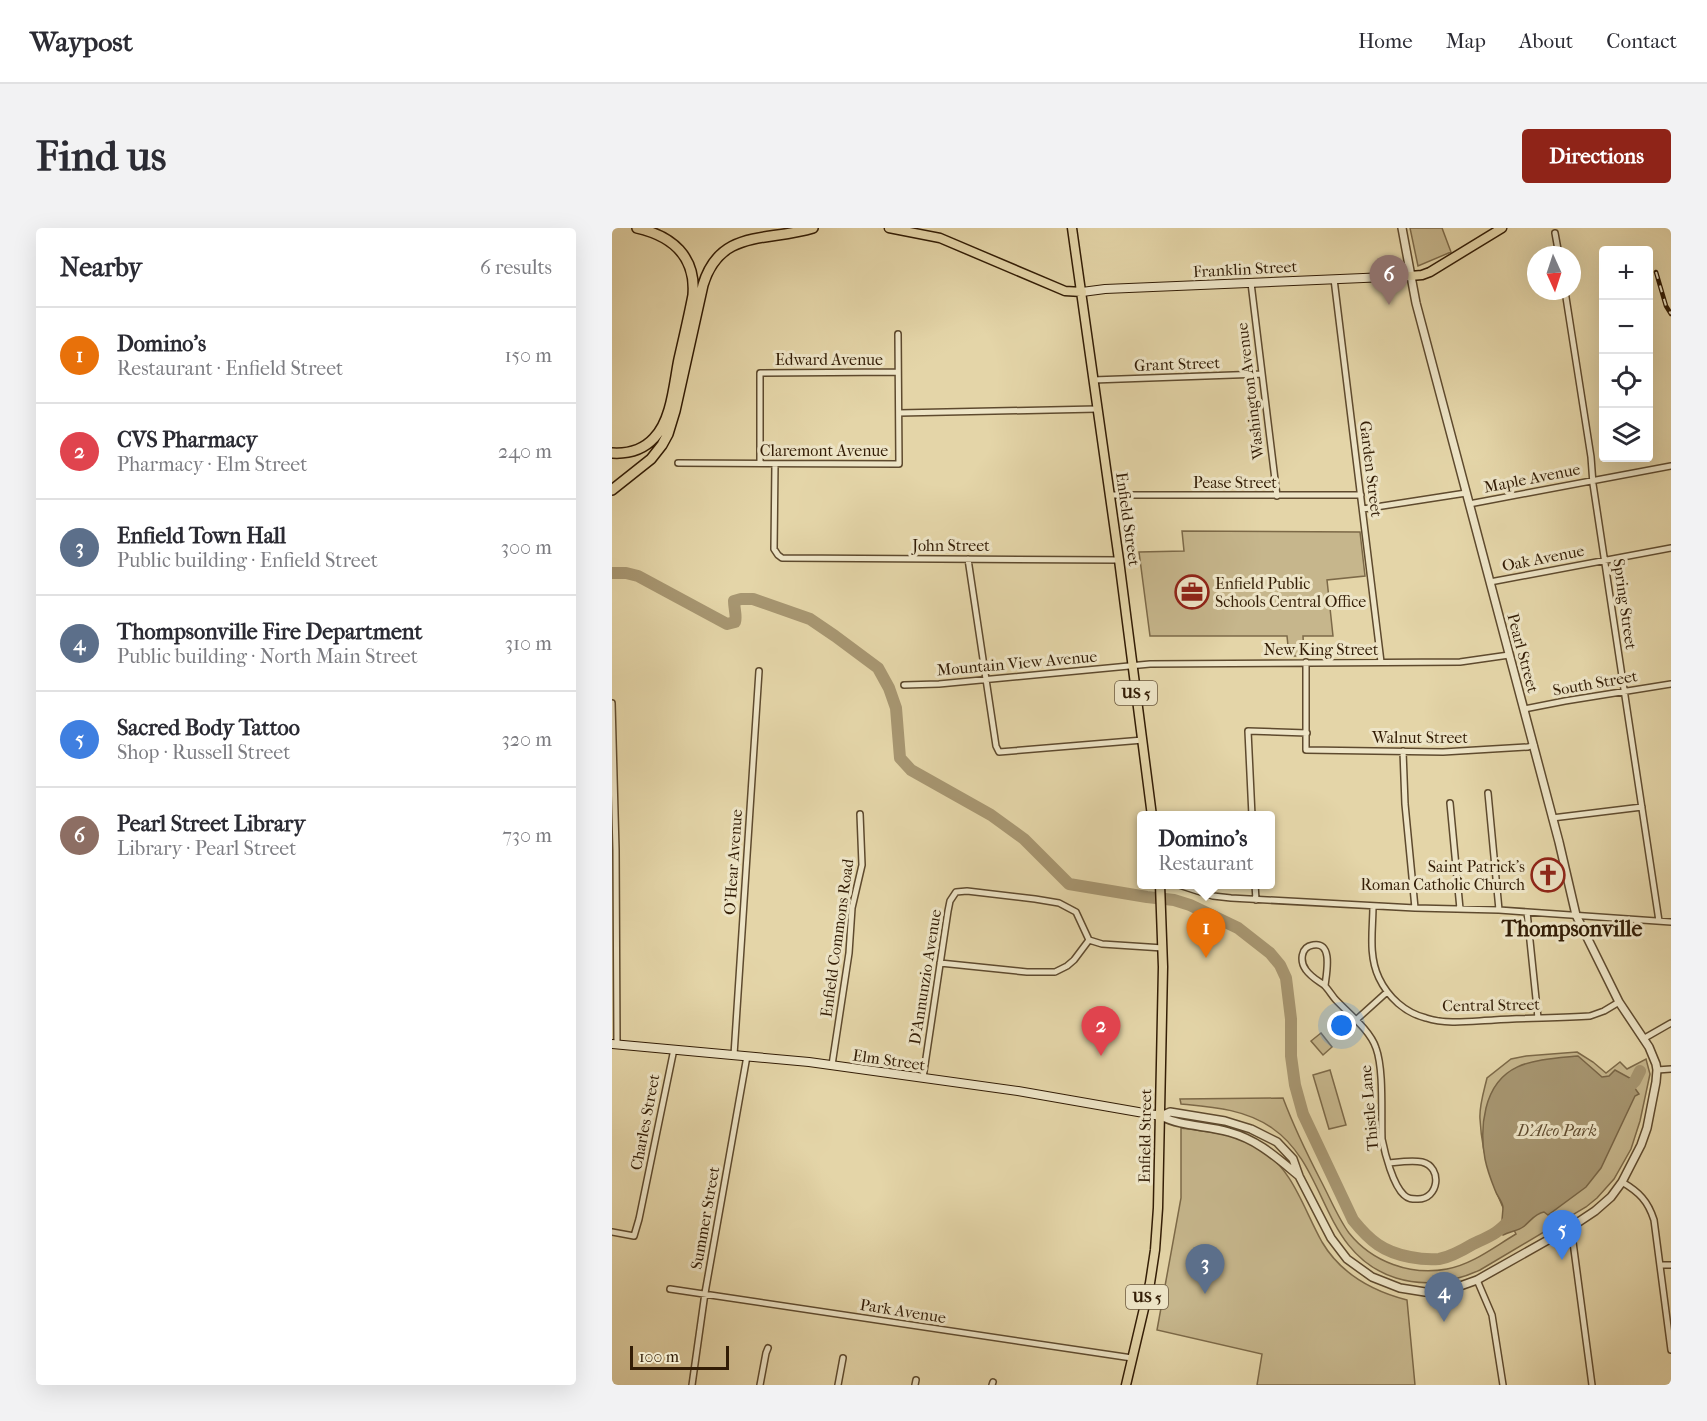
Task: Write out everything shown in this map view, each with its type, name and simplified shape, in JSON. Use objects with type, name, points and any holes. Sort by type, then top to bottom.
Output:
[{"type":"highway","points":[[612,453],[627,453],[644,446],[662,427],[668,410],[693,294],[690,270],[680,249],[663,236],[637,228]]},
{"type":"highway","points":[[612,490],[651,459],[668,434],[703,285],[708,270],[715,260],[726,249],[743,241],[813,228]]},
{"type":"main road","points":[[889,228],[940,238],[1065,291],[1082,292]]},
{"type":"main road","name":"Enfield Street","points":[[1072,228],[1151,811]]},
{"type":"main road","points":[[1410,276],[1430,272],[1502,228]]},
{"type":"main road","name":"Franklin Street","points":[[1082,292],[1105,289],[1410,276]]},
{"type":"main road","name":"Enfield Street","points":[[1126,1385],[1150,1283],[1159,1196],[1162,948],[1160,889]]},
{"type":"main road","name":"Elm Street","points":[[615,1045],[734,1054],[832,1065],[1026,1093],[1161,1116]]},
{"type":"street","name":"Pearl Street","points":[[1402,228],[1410,276],[1534,745],[1576,915],[1619,1002],[1654,1057],[1657,1070]]},
{"type":"street","points":[[1555,233],[1557,246]]},
{"type":"street","name":"Garden Street","points":[[1334,279],[1381,662]]},
{"type":"street","name":"Washington Avenue","points":[[1251,283],[1277,496]]},
{"type":"street","name":"Spring Street","points":[[1565,300],[1591,457],[1659,921]]},
{"type":"street","points":[[898,334],[899,413],[1097,409]]},
{"type":"street","name":"Edward Avenue","points":[[760,463],[760,373],[898,372]]},
{"type":"street","name":"Grant Street","points":[[1094,380],[1262,374]]},
{"type":"street","name":"Claremont Avenue","points":[[678,463],[899,464],[899,413]]},
{"type":"street","name":"John Street","points":[[775,464],[774,549],[782,558],[1119,560]]},
{"type":"street","name":"Maple Avenue","points":[[1469,504],[1671,466]]},
{"type":"street","points":[[1363,509],[1466,493]]},
{"type":"street","name":"Pease Street","points":[[1109,495],[1361,495]]},
{"type":"street","name":"Oak Avenue","points":[[1491,582],[1671,548]]},
{"type":"street","points":[[968,558],[996,746],[999,752],[1143,740]]},
{"type":"street","name":"New King Street","points":[[1133,666],[1306,662],[1460,662],[1509,655]]},
{"type":"street","points":[[1252,811],[1248,731],[1307,733],[1306,662]]},
{"type":"street","name":"Mountain View Avenue","points":[[904,685],[1133,666]]},
{"type":"street","name":"O'Hear Avenue","points":[[734,1054],[759,671]]},
{"type":"street","name":"South Street","points":[[1524,710],[1671,684]]},
{"type":"street","points":[[612,703],[616,850],[615,1045]]},
{"type":"street","name":"Walnut Street","points":[[1307,733],[1306,750],[1464,751],[1534,745]]},
{"type":"street","points":[[1403,751],[1405,804],[1415,908]]},
{"type":"street","points":[[1488,794],[1499,910]]},
{"type":"street","points":[[1450,803],[1460,909]]},
{"type":"street","points":[[1552,818],[1642,807]]},
{"type":"street","name":"Enfield Commons Road","points":[[832,1065],[849,952],[852,908],[862,865],[860,814]]},
{"type":"street","points":[[1189,889],[1213,896],[1256,900],[1499,910],[1671,922]]},
{"type":"street","points":[[1255,889],[1256,900]]},
{"type":"street","name":"D'Annunzio Avenue","points":[[923,1078],[950,901],[956,892],[1035,898],[1059,903],[1076,912],[1089,940]]},
{"type":"street","name":"Central Street","points":[[1373,906],[1372,945],[1378,977],[1387,992],[1405,1009],[1428,1019],[1457,1021],[1590,1016],[1605,1011],[1619,1002]]},
{"type":"street","points":[[1527,912],[1538,1018]]},
{"type":"street","points":[[940,963],[1027,972],[1055,972],[1074,960],[1089,940],[1102,944],[1162,948]]},
{"type":"street","name":"Thistle Lane","points":[[1325,986],[1327,953],[1323,948],[1313,945],[1305,949],[1302,954],[1302,962],[1306,970],[1325,986],[1375,1044],[1380,1063],[1382,1139],[1389,1163],[1393,1176],[1401,1192],[1407,1198],[1423,1199],[1433,1191],[1436,1174],[1425,1163],[1389,1163]]},
{"type":"street","points":[[1356,1020],[1387,992]]},
{"type":"street","points":[[1643,1039],[1671,1023]]},
{"type":"street","name":"Charles Street","points":[[612,1232],[634,1236],[674,1049]]},
{"type":"street","name":"Summer Street","points":[[692,1385],[705,1293],[747,1056]]},
{"type":"street","points":[[1161,1116],[1170,1112],[1226,1121],[1269,1137],[1283,1147],[1293,1159],[1299,1176],[1331,1238],[1347,1259],[1372,1277],[1400,1288],[1425,1292],[1449,1290],[1477,1280],[1571,1227],[1611,1197],[1622,1182],[1641,1145],[1647,1128],[1657,1070],[1671,1069]]},
{"type":"street","points":[[1161,1116],[1178,1123],[1230,1132],[1253,1141],[1299,1176]]},
{"type":"street","points":[[1622,1182],[1635,1190],[1654,1220],[1671,1350]]},
{"type":"street","points":[[1571,1227],[1592,1385]]},
{"type":"street","points":[[1661,1265],[1671,1265]]},
{"type":"street","points":[[1477,1280],[1492,1315],[1503,1385]]},
{"type":"street","name":"Park Avenue","points":[[670,1289],[1132,1358]]},
{"type":"street","points":[[760,1385],[768,1348]]},
{"type":"street","points":[[838,1385],[843,1358]]},
{"type":"green space","points":[[1410,228],[1442,228],[1451,252],[1418,266]]},
{"type":"green space","points":[[1182,531],[1360,532],[1365,576],[1327,580],[1333,636],[1303,636],[1304,656],[1289,656],[1287,636],[1150,636],[1139,552],[1184,551]]},
{"type":"green space","points":[[1321,1033],[1332,1047],[1323,1055],[1311,1041]]},
{"type":"green space","name":"D'Aleo Park","points":[[1577,1052],[1606,1073],[1620,1062],[1627,1069],[1646,1059],[1650,1074],[1640,1121],[1631,1149],[1614,1179],[1586,1207],[1480,1270],[1460,1278],[1439,1282],[1428,1283],[1396,1278],[1371,1266],[1353,1250],[1338,1230],[1305,1165],[1291,1145],[1272,1128],[1240,1113],[1181,1104],[1180,1099],[1283,1098],[1311,1161],[1349,1233],[1369,1252],[1381,1259],[1406,1268],[1433,1271],[1466,1263],[1516,1234],[1497,1193],[1487,1164],[1481,1135],[1480,1114],[1487,1078],[1511,1059]]},
{"type":"green space","points":[[1330,1070],[1346,1125],[1329,1129],[1313,1075]]},
{"type":"green space","points":[[1181,1128],[1232,1136],[1251,1143],[1272,1157],[1290,1179],[1322,1242],[1338,1263],[1358,1280],[1382,1292],[1407,1300],[1415,1385],[1257,1385],[1262,1354],[1157,1330],[1181,1198]]},
{"type":"shaded area","name":"D'Aleo Park","points":[[1578,1056],[1602,1077],[1609,1076],[1615,1070],[1637,1082],[1634,1087],[1639,1094],[1635,1096],[1601,1168],[1586,1187],[1548,1215],[1541,1213],[1521,1228],[1503,1235],[1498,1225],[1502,1221],[1503,1207],[1489,1175],[1483,1147],[1485,1114],[1492,1092],[1500,1080],[1521,1065]]},
{"type":"waterway","points":[[612,573],[638,576],[727,624],[735,622],[734,601],[741,599],[753,599],[810,619],[878,668],[889,688],[896,708],[900,758],[911,770],[991,815],[1024,839],[1069,884],[1174,900],[1190,905],[1238,928],[1270,953],[1280,965],[1286,978],[1291,1019],[1291,1056],[1295,1085],[1303,1114],[1353,1220],[1378,1245],[1400,1255],[1421,1259],[1439,1259],[1457,1253],[1494,1234],[1511,1218]]},
{"type":"waterway","points":[[1625,1091],[1635,1081],[1640,1071]]},
{"type":"railway","points":[[1656,272],[1666,306],[1671,314]]},
{"type":"place","name":"Pearl Street Library","points":[[1389,305]]},
{"type":"place","name":"Enfield Public Schools Central Office","points":[[1192,592]]},
{"type":"place","name":"Saint Patrick's Roman Catholic Church","points":[[1548,875]]},
{"type":"place","name":"Domino's","points":[[1206,958]]},
{"type":"place","name":"CVS Pharmacy","points":[[1101,1056]]},
{"type":"place","name":"Sacred Body Tattoo","points":[[1562,1260]]},
{"type":"place","name":"Enfield Town Hall","points":[[1205,1294]]},
{"type":"place","name":"Thompsonville Fire Department","points":[[1444,1322]]},
{"type":"district","name":"Thompsonville","points":[[1572,929]]}]
